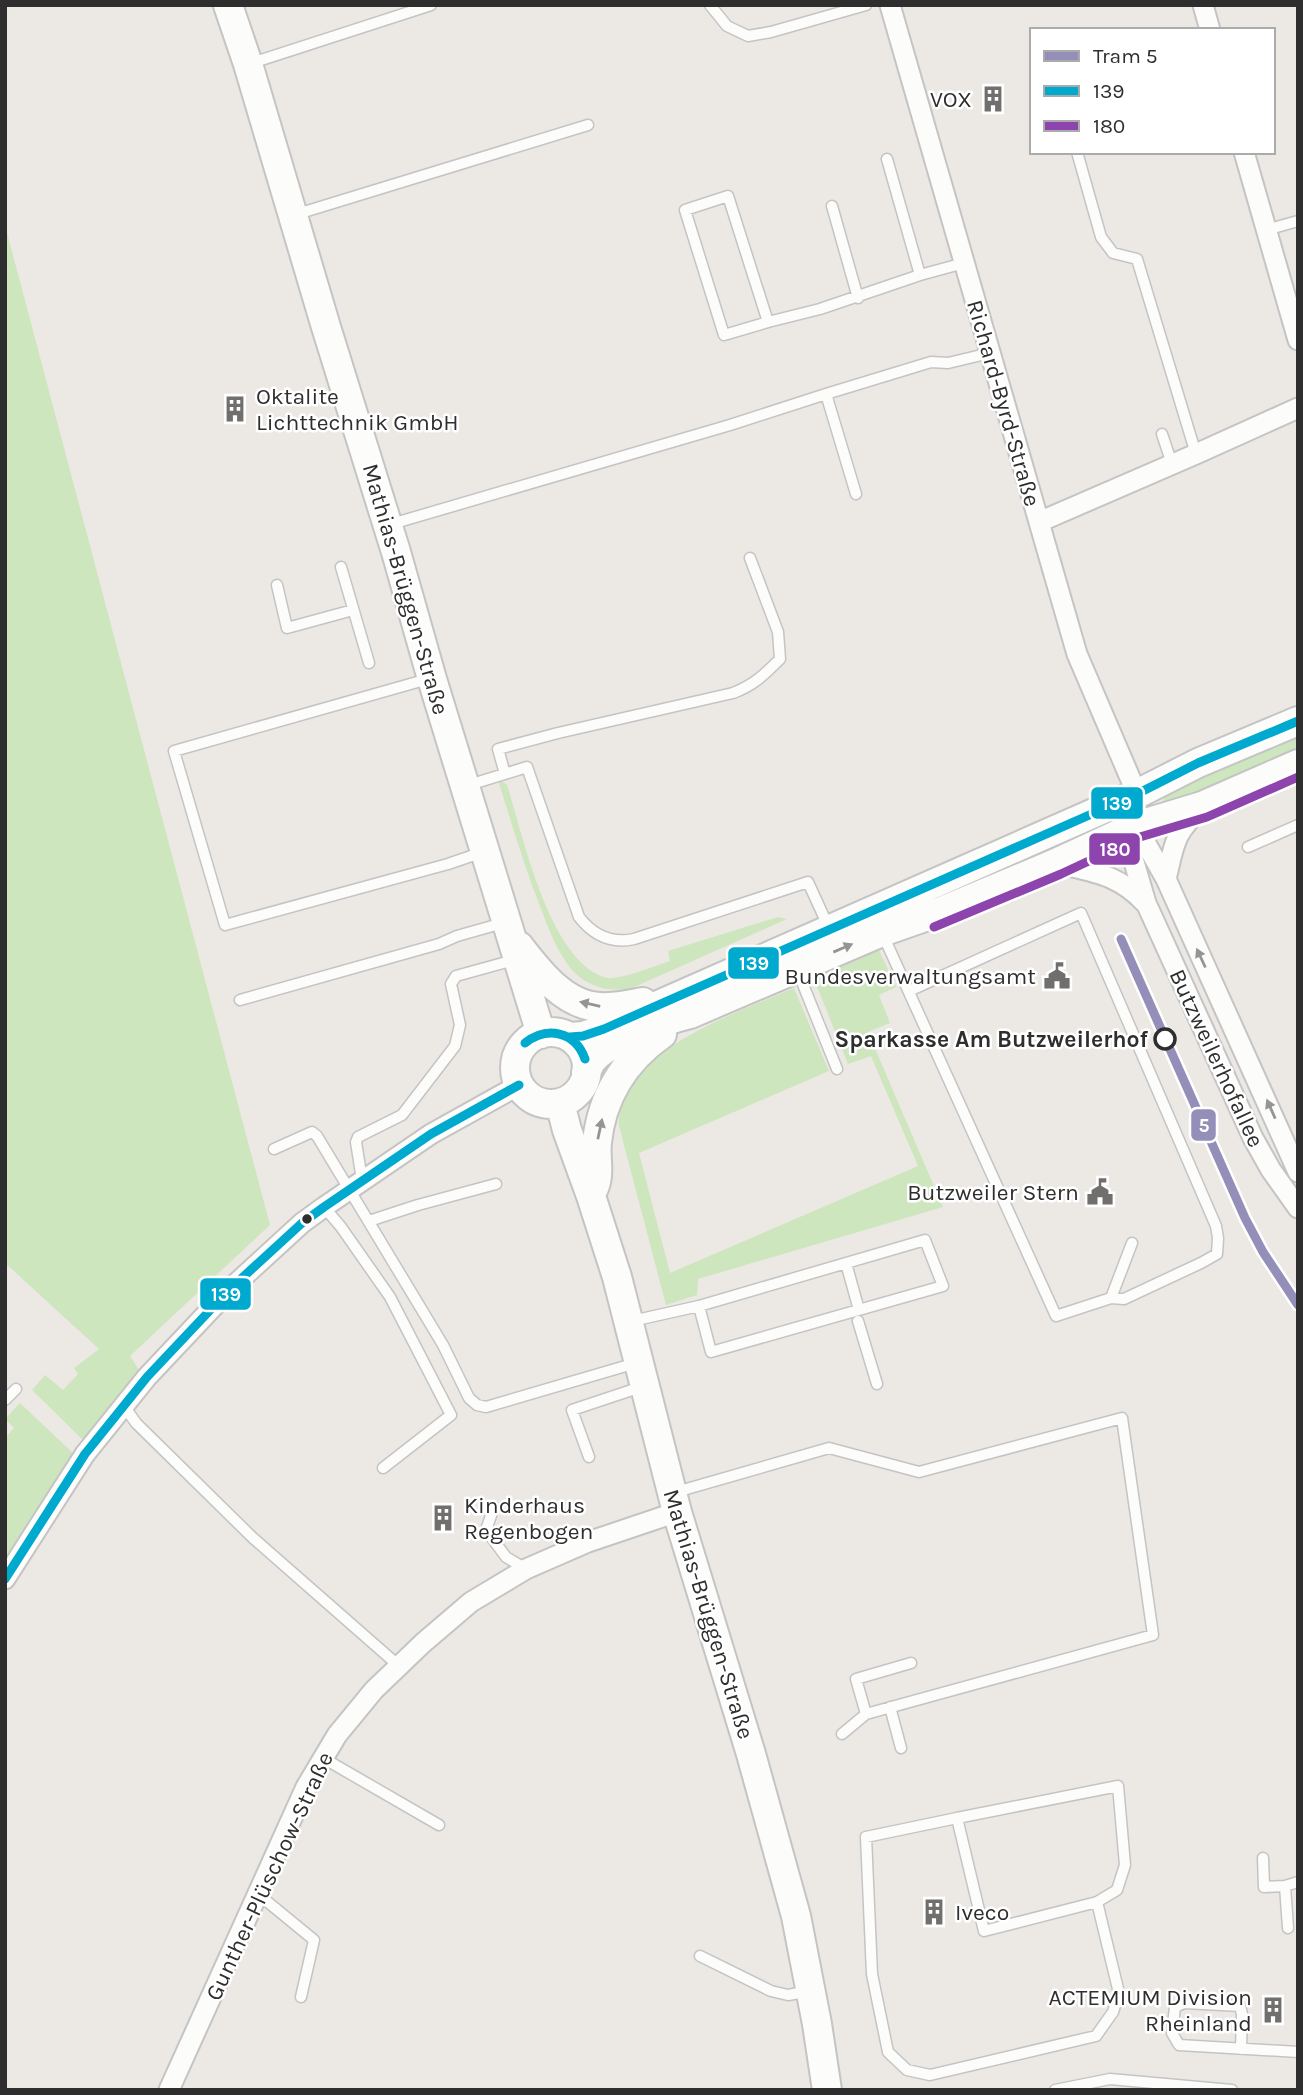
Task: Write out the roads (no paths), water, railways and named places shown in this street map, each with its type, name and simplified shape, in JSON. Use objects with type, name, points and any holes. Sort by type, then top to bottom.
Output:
[{"type":"street","name":"Mathias-Brüggen-Straße","points":[[228,5],[541,1034]]},
{"type":"street","name":"Richard-Byrd-Straße","points":[[890,5],[1077,654],[1137,794]]},
{"type":"street","points":[[1203,5],[1209,28]]},
{"type":"street","points":[[1245,154],[1298,340]]},
{"type":"street","points":[[1039,522],[1298,408]]},
{"type":"street","points":[[1298,721],[1198,763],[1137,794],[594,1033],[570,1037],[550,1032],[541,1034],[524,1044],[518,1053],[515,1073],[519,1085],[534,1100],[549,1104],[573,1097],[582,1086],[591,1062],[612,1045],[882,932],[942,911],[1136,826],[1202,806],[1298,764]]},
{"type":"street","points":[[1136,826],[1137,794]]},
{"type":"street","points":[[1166,879],[1177,835],[1202,806]]},
{"type":"street","name":"Butzweilerhofallee","points":[[1136,826],[1166,879],[1291,1137],[1298,1172]]},
{"type":"street","name":"Butzweilerhofallee","points":[[1136,826],[1132,855],[1146,904],[1253,1138],[1270,1170],[1298,1208]]},
{"type":"street","name":"Butzweilerhofallee","points":[[1056,863],[1111,877],[1132,888],[1146,904]]},
{"type":"street","points":[[508,925],[527,956],[549,980],[566,995],[589,1005],[621,1006],[704,985]]},
{"type":"street","points":[[591,1196],[597,1182],[597,1140],[600,1124],[607,1100],[618,1078],[626,1065],[642,1049],[691,1014]]},
{"type":"street","points":[[570,1037],[585,1058],[586,1072]]},
{"type":"street","points":[[6,1577],[85,1454],[147,1377],[230,1289],[324,1206],[431,1134],[519,1085]]},
{"type":"street","name":"Mathias-Brüggen-Straße","points":[[560,1102],[617,1277],[675,1503],[796,1916],[827,2090]]},
{"type":"street","points":[[1253,1138],[1269,1141],[1291,1137]]},
{"type":"street","name":"Gunther-Plüschow-Straße","points":[[169,2090],[306,1787],[337,1735],[374,1690],[471,1602],[526,1569],[675,1503]]},
{"type":"lane","points":[[388,18],[389,5]]},
{"type":"lane","points":[[248,64],[431,5]]},
{"type":"lane","points":[[710,5],[727,26],[747,36],[772,33],[866,5]]},
{"type":"lane","points":[[293,215],[588,125]]},
{"type":"lane","points":[[1078,154],[1101,237],[1114,253],[1137,259],[1196,454]]},
{"type":"lane","points":[[887,159],[920,275]]},
{"type":"lane","points":[[768,322],[728,196],[685,210],[724,335],[858,298],[920,275],[964,263]]},
{"type":"lane","points":[[832,206],[858,298]]},
{"type":"lane","points":[[1266,230],[1298,221]]},
{"type":"lane","points":[[388,525],[704,433],[930,362],[948,363],[990,353]]},
{"type":"lane","points":[[826,394],[856,494]]},
{"type":"lane","points":[[1163,434],[1172,464]]},
{"type":"lane","points":[[505,774],[498,749],[733,693],[761,678],[780,659],[778,632],[750,558]]},
{"type":"lane","points":[[341,567],[369,663]]},
{"type":"lane","points":[[277,585],[287,628],[353,610]]},
{"type":"lane","points":[[432,679],[174,751],[225,925],[485,852]]},
{"type":"lane","points":[[465,786],[527,767],[579,917],[586,926],[609,939],[621,942],[634,939],[808,882],[829,928]]},
{"type":"lane","points":[[1248,847],[1298,825]]},
{"type":"lane","points":[[882,932],[1056,1316],[1111,1297],[1124,1299],[1217,1254],[1216,1226],[1081,913],[909,990]]},
{"type":"lane","points":[[240,1000],[439,944],[457,936],[508,925]]},
{"type":"lane","points":[[355,1185],[358,1137],[402,1115],[455,1046],[460,1025],[451,985],[456,976],[519,959]]},
{"type":"lane","points":[[796,968],[837,1069]]},
{"type":"lane","points":[[274,1149],[312,1132],[317,1136],[355,1185],[369,1221],[443,1345],[469,1398],[477,1405],[486,1406],[641,1375]]},
{"type":"lane","points":[[369,1221],[496,1184]]},
{"type":"lane","points":[[324,1206],[390,1297],[451,1415],[383,1468]]},
{"type":"lane","points":[[628,1322],[699,1306],[925,1240],[943,1286],[858,1316],[711,1352],[699,1306]]},
{"type":"lane","points":[[1111,1297],[1132,1243]]},
{"type":"lane","points":[[846,1263],[877,1384]]},
{"type":"lane","points":[[589,1457],[572,1410],[641,1375]]},
{"type":"lane","points":[[5,1400],[16,1389]]},
{"type":"lane","points":[[124,1406],[136,1423],[253,1538],[399,1666]]},
{"type":"lane","points":[[675,1503],[829,1448],[919,1472],[1122,1418],[1153,1635],[866,1714],[842,1734]]},
{"type":"lane","points":[[494,1507],[486,1530],[506,1557],[526,1569]]},
{"type":"lane","points":[[866,1714],[856,1679],[911,1663]]},
{"type":"lane","points":[[890,1707],[901,1748]]},
{"type":"lane","points":[[323,1758],[439,1825]]},
{"type":"lane","points":[[957,1818],[984,1931],[1097,1902],[1117,1890],[1125,1865],[1118,1786],[957,1818],[866,1837],[872,1974],[888,2052],[907,2070],[930,2075],[1096,2036],[1113,2012],[1119,1993],[1097,1902]]},
{"type":"lane","points":[[1263,1858],[1264,1887],[1298,1882]]},
{"type":"lane","points":[[1285,1886],[1288,1928]]},
{"type":"lane","points":[[258,1894],[314,1940],[301,1997]]},
{"type":"lane","points":[[700,1956],[771,1990],[788,1995],[811,1991]]},
{"type":"lane","points":[[1241,2049],[1240,2006],[1184,2003],[1175,2007],[1172,2033],[1179,2045],[1241,2049],[1298,2052]]},
{"type":"lane","points":[[1055,2090],[1110,2079],[1232,2090]]},
{"type":"tram line","name":"5","points":[[1121,939],[1245,1218],[1263,1252],[1298,1305]]},
{"type":"place","name":"VOX","points":[[993,99]]},
{"type":"place","name":"Oktalite Lichttechnik GmbH","points":[[235,409]]},
{"type":"place","name":"Bundesverwaltungsamt","points":[[1057,976]]},
{"type":"place","name":"Sparkasse Am Butzweilerhof","points":[[1165,1039]]},
{"type":"place","name":"Butzweiler Stern","points":[[1100,1192]]},
{"type":"place","name":"Kinderhaus Regenbogen","points":[[443,1518]]},
{"type":"place","name":"Iveco","points":[[934,1912]]},
{"type":"place","name":"ACTEMIUM Division Rheinland","points":[[1273,2010]]}]
